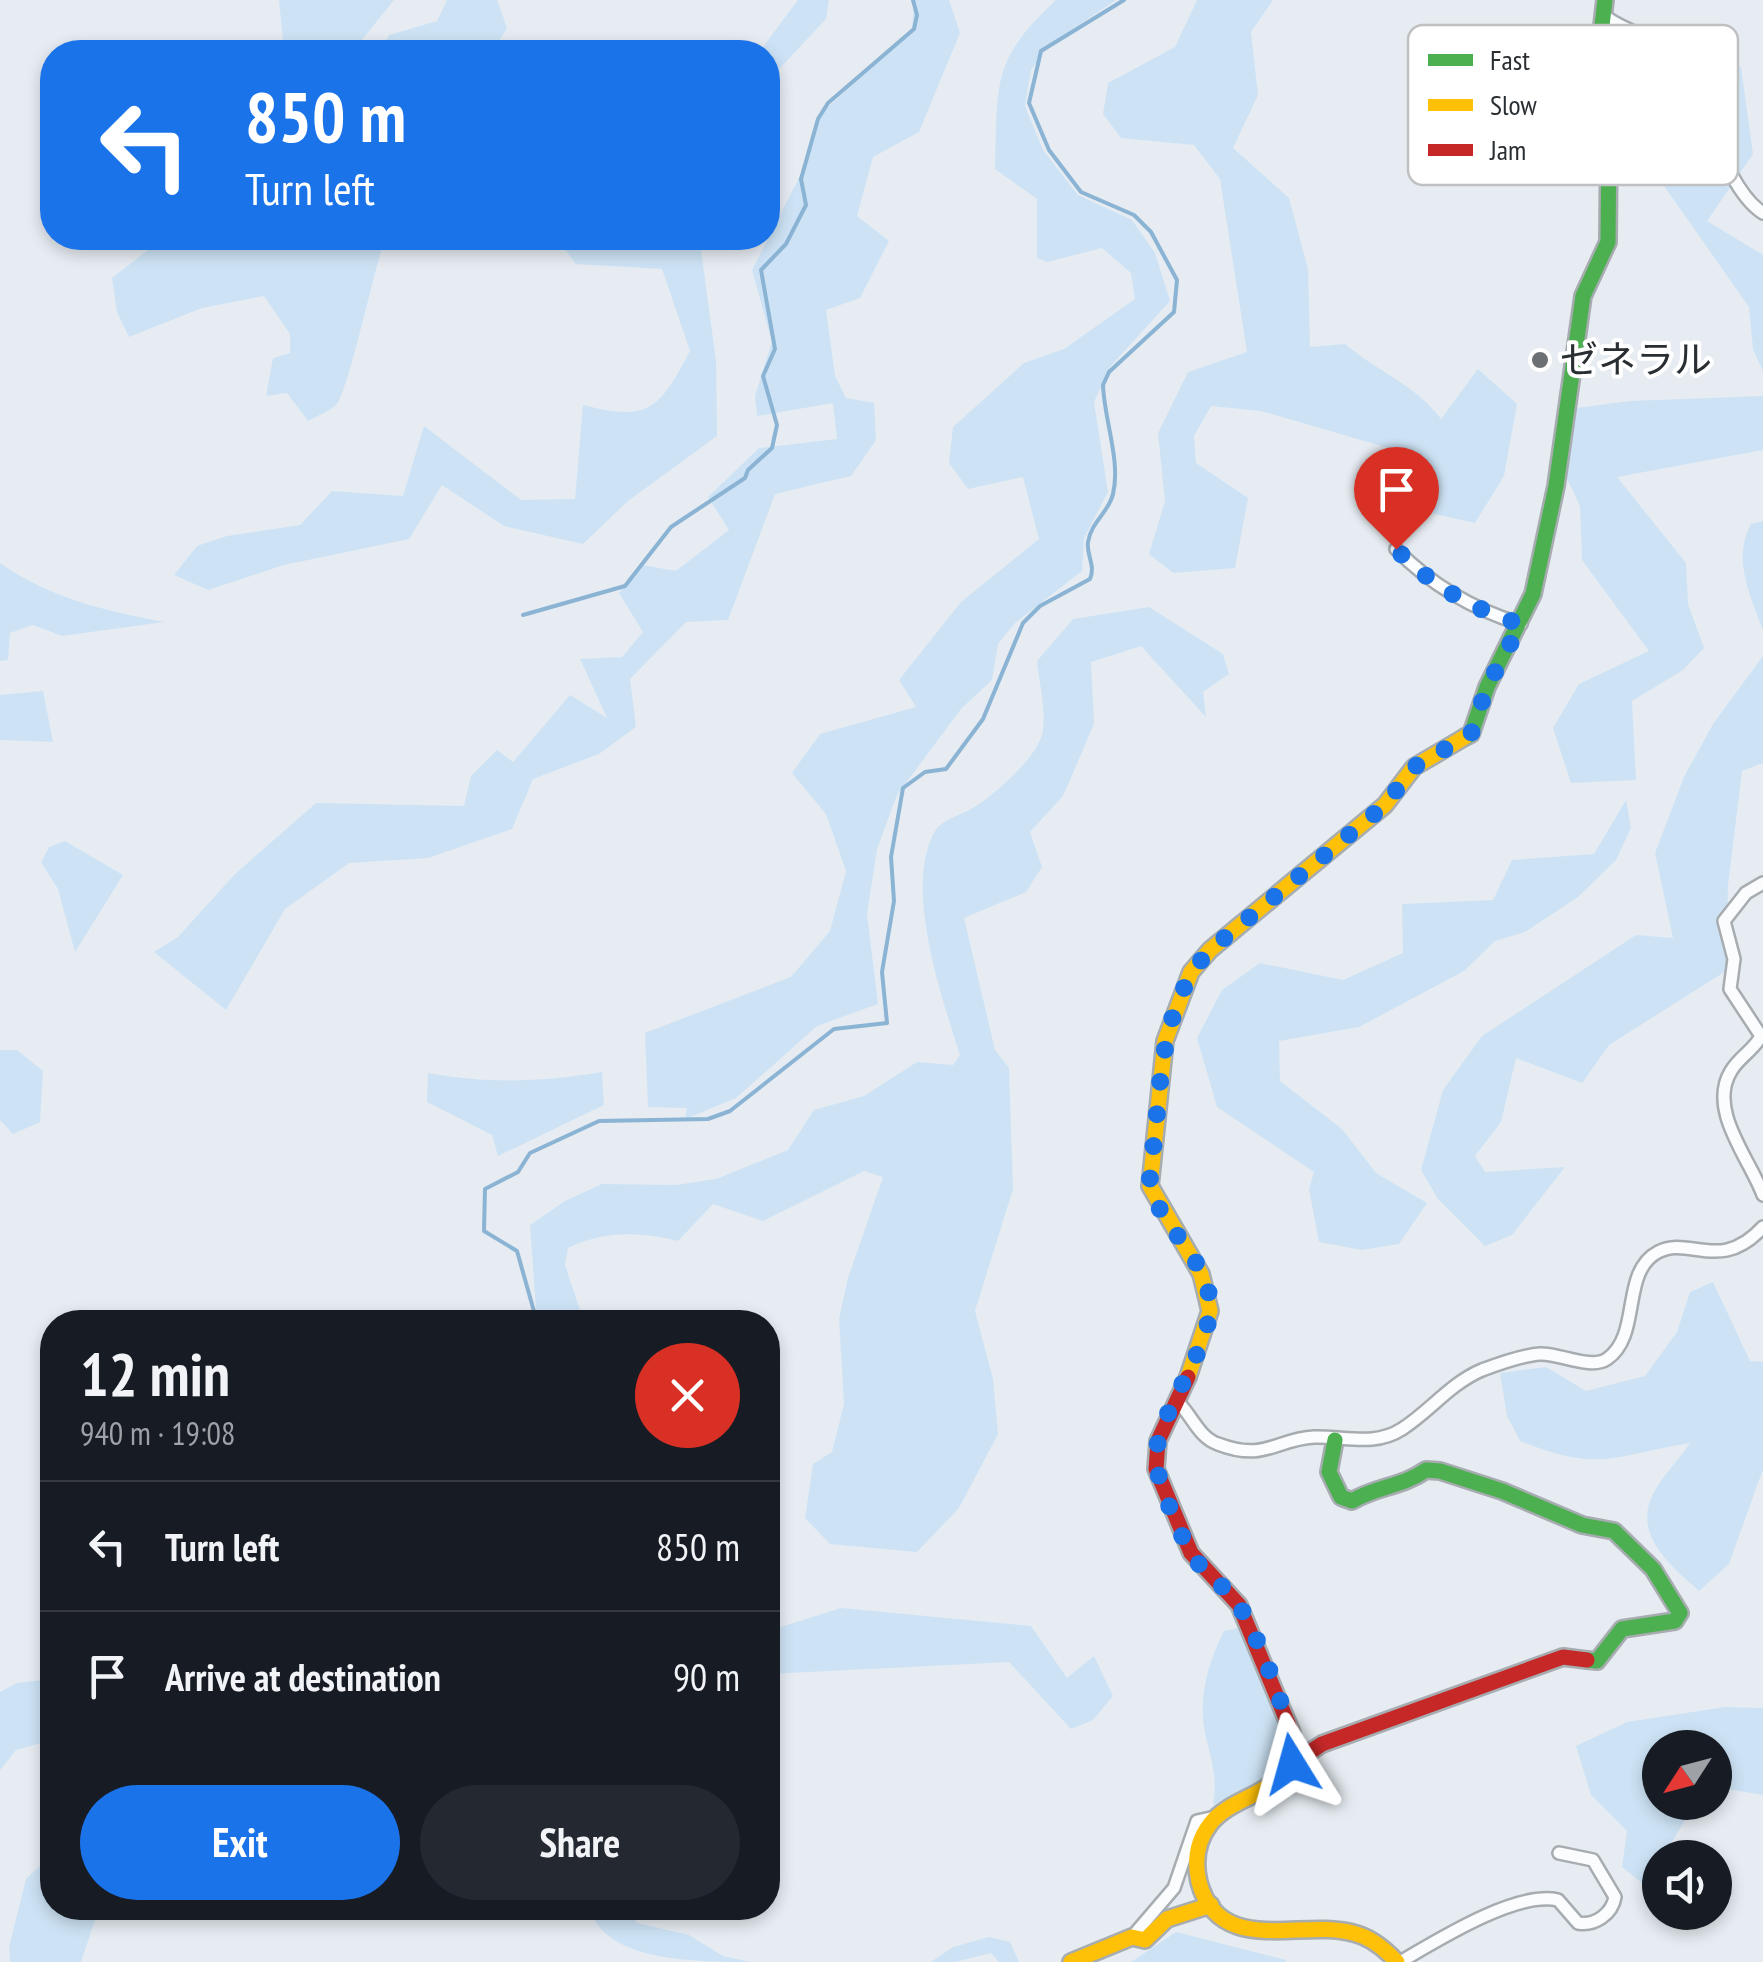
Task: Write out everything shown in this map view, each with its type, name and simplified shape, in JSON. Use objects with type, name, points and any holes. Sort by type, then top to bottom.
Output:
[{"type":"street","points":[[1604,0],[1605,25]]},
{"type":"street","points":[[1606,17],[1624,25]]},
{"type":"street","points":[[1738,179],[1763,213]]},
{"type":"street","points":[[1292,1764],[1292,1732],[1245,1618],[1227,1590],[1191,1553],[1156,1469],[1158,1441],[1208,1322],[1209,1299],[1201,1274],[1159,1207],[1150,1174],[1163,1052],[1192,972],[1210,950],[1385,805],[1414,767],[1471,734],[1487,687],[1533,594],[1556,486],[1583,296],[1608,242],[1609,185]]},
{"type":"street","points":[[1396,549],[1422,576],[1480,611],[1521,624]]},
{"type":"street","points":[[1763,883],[1746,893],[1724,921],[1734,958],[1731,993],[1762,1034],[1729,1074],[1724,1104],[1763,1192]]},
{"type":"street","points":[[1177,1402],[1206,1438],[1219,1445],[1266,1452],[1314,1438],[1368,1441],[1386,1436],[1482,1370],[1539,1354],[1604,1361],[1618,1346],[1638,1276],[1654,1254],[1674,1248],[1715,1254],[1751,1237],[1763,1226]]},
{"type":"street","points":[[1335,1440],[1329,1472],[1341,1497],[1352,1501],[1374,1488],[1405,1485],[1426,1470],[1448,1472],[1546,1511],[1566,1514],[1582,1525],[1616,1532],[1674,1596],[1680,1613],[1676,1620],[1622,1629],[1597,1661],[1562,1657],[1322,1744],[1292,1764],[1265,1790],[1230,1805],[1200,1838],[1196,1862],[1211,1906],[1230,1920],[1260,1933],[1360,1935],[1398,1962],[1478,1919],[1543,1898],[1558,1900],[1578,1923],[1588,1925],[1610,1912],[1616,1897],[1593,1860],[1559,1854]]},
{"type":"street","points":[[1071,1962],[1085,1952],[1112,1949],[1132,1938],[1174,1888],[1197,1822],[1216,1817]]},
{"type":"street","points":[[1132,1938],[1145,1940],[1167,1920],[1211,1906]]},
{"type":"shaded area","points":[[279,0],[394,0],[362,40],[283,40]]},
{"type":"shaded area","points":[[447,0],[497,0],[507,28],[500,40],[386,40],[389,35],[437,21]]},
{"type":"shaded area","points":[[798,0],[829,0],[826,19],[780,68],[780,40],[768,40]]},
{"type":"shaded area","points":[[914,0],[949,0],[960,33],[919,132],[873,157],[857,216],[889,241],[860,298],[826,310],[835,376],[846,398],[874,403],[876,440],[851,476],[775,494],[728,620],[686,622],[630,679],[636,727],[599,754],[533,779],[512,829],[428,858],[349,863],[285,909],[226,1010],[154,952],[178,937],[235,874],[316,803],[464,806],[471,776],[497,750],[513,762],[570,695],[607,718],[580,659],[622,657],[643,632],[619,593],[642,565],[676,571],[729,530],[708,497],[759,448],[837,439],[833,403],[757,416],[755,396],[772,342],[752,270],[762,250],[780,250],[780,215],[804,168],[818,116],[912,30]]},
{"type":"shaded area","points":[[1056,0],[1116,0],[1049,45],[1031,70],[1025,106],[1043,150],[1078,195],[1132,220],[1155,253],[1170,301],[1110,367],[1094,402],[1108,492],[1084,538],[1082,571],[1015,623],[998,644],[992,680],[961,709],[897,795],[877,849],[867,914],[878,1004],[817,1026],[736,1098],[685,1119],[687,1108],[648,1107],[645,1033],[791,977],[830,931],[846,871],[826,814],[792,773],[820,734],[916,707],[899,680],[961,602],[1039,539],[1023,477],[968,489],[949,463],[953,427],[1024,363],[1064,349],[1135,299],[1131,273],[1102,248],[1047,262],[1037,258],[1037,199],[995,169],[998,94],[1008,58],[1019,40]]},
{"type":"shaded area","points":[[1197,0],[1273,0],[1251,32],[1258,95],[1233,148],[1289,198],[1308,269],[1310,347],[1345,344],[1420,397],[1441,419],[1478,369],[1517,404],[1504,476],[1475,523],[1385,503],[1395,450],[1261,411],[1211,406],[1194,436],[1196,463],[1248,498],[1235,568],[1173,573],[1149,554],[1165,501],[1158,433],[1188,372],[1247,352],[1220,179],[1194,145],[1121,138],[1103,114],[1108,83],[1175,47]]},
{"type":"shaded area","points":[[1738,67],[1741,67],[1753,154],[1738,176]]},
{"type":"shaded area","points":[[1663,185],[1732,185],[1707,221],[1763,255],[1763,371],[1753,349],[1749,307]]},
{"type":"shaded area","points":[[148,250],[382,250],[341,396],[330,410],[308,421],[287,393],[266,396],[273,358],[290,353],[290,334],[264,296],[202,308],[129,337],[117,312],[112,278]]},
{"type":"shaded area","points":[[565,250],[701,250],[716,361],[717,436],[628,501],[583,544],[504,526],[442,485],[409,539],[284,565],[208,590],[174,575],[197,546],[227,536],[300,525],[332,491],[403,496],[424,426],[521,500],[575,499],[583,405],[624,412],[650,406],[670,386],[690,351],[662,269],[576,264]]},
{"type":"shaded area","points":[[1763,396],[1763,450],[1617,477],[1686,563],[1688,604],[1704,648],[1683,670],[1632,701],[1636,780],[1571,783],[1553,728],[1579,684],[1649,651],[1582,560],[1580,506],[1563,470],[1569,409],[1630,401]]},
{"type":"shaded area","points":[[1763,521],[1763,630],[1748,590],[1743,550],[1751,524]]},
{"type":"shaded area","points":[[0,563],[59,594],[99,608],[164,622],[62,636],[33,625],[10,633],[8,660],[0,661]]},
{"type":"shaded area","points":[[1149,607],[1223,654],[1229,674],[1203,692],[1206,717],[1141,646],[1091,662],[1094,724],[1063,796],[1030,832],[1042,867],[1026,892],[964,918],[995,1050],[1009,1068],[1013,1189],[975,1311],[993,1379],[998,1434],[959,1508],[917,1552],[830,1544],[805,1518],[813,1464],[832,1452],[844,1404],[839,1319],[848,1278],[883,1177],[864,1171],[763,1221],[713,1204],[678,1241],[622,1234],[581,1242],[568,1248],[565,1265],[580,1310],[536,1310],[530,1225],[565,1201],[602,1184],[676,1185],[716,1179],[788,1150],[814,1110],[864,1096],[917,1062],[953,1065],[960,1055],[936,974],[924,911],[926,854],[942,824],[992,794],[1034,751],[1044,722],[1037,661],[1073,619]]},
{"type":"shaded area","points":[[1763,656],[1763,763],[1742,771],[1728,885],[1726,971],[1609,1045],[1582,1083],[1516,1058],[1501,1122],[1475,1156],[1485,1172],[1565,1167],[1512,1235],[1485,1246],[1438,1199],[1421,1170],[1443,1090],[1482,1036],[1636,935],[1673,938],[1655,853],[1684,777],[1713,724]]},
{"type":"shaded area","points":[[43,691],[53,742],[0,740],[0,695]]},
{"type":"shaded area","points":[[1626,800],[1631,828],[1616,860],[1578,897],[1525,932],[1495,941],[1464,971],[1359,1027],[1279,1041],[1280,1081],[1342,1129],[1376,1173],[1427,1203],[1399,1244],[1362,1250],[1319,1242],[1309,1189],[1314,1172],[1217,1107],[1197,1038],[1222,990],[1260,963],[1343,980],[1403,953],[1402,904],[1493,900],[1512,860],[1594,854]]},
{"type":"shaded area","points":[[65,841],[123,875],[75,952],[58,889],[41,862],[49,847]]},
{"type":"shaded area","points":[[0,1050],[17,1050],[43,1071],[40,1122],[13,1134],[0,1120]]},
{"type":"shaded area","points":[[602,1072],[604,1105],[498,1156],[492,1135],[427,1102],[428,1073],[515,1080]]},
{"type":"shaded area","points":[[1713,1282],[1750,1361],[1763,1362],[1763,1469],[1729,1564],[1699,1591],[1658,1549],[1648,1523],[1653,1494],[1690,1443],[1605,1459],[1547,1451],[1520,1441],[1507,1416],[1500,1373],[1546,1367],[1586,1391],[1645,1376],[1677,1332],[1690,1292]]},
{"type":"shaded area","points":[[841,1608],[1031,1626],[1067,1678],[1094,1656],[1113,1696],[1093,1720],[1071,1729],[1009,1662],[780,1673],[780,1627]]},
{"type":"shaded area","points":[[1248,1626],[1283,1719],[1285,1759],[1255,1790],[1213,1805],[1214,1777],[1203,1720],[1206,1680],[1224,1631]]},
{"type":"shaded area","points":[[40,1680],[40,1743],[16,1750],[0,1770],[0,1692],[17,1683]]},
{"type":"shaded area","points":[[1725,1707],[1763,1708],[1763,1795],[1732,1790],[1732,1730],[1642,1730],[1642,1820],[1685,1820],[1673,1840],[1642,1840],[1642,1883],[1622,1867],[1627,1831],[1591,1795],[1576,1746],[1627,1722]]},
{"type":"shaded area","points":[[40,1866],[40,1920],[95,1920],[81,1962],[10,1962],[9,1947],[26,1879]]},
{"type":"shaded area","points":[[595,1920],[635,1920],[689,1935],[723,1956],[750,1962],[655,1955],[613,1939]]},
{"type":"shaded area","points":[[1176,1932],[1286,1960],[1286,1962],[1131,1962]]},
{"type":"shaded area","points":[[989,1937],[1010,1942],[1019,1962],[999,1962],[991,1953],[955,1962],[931,1962],[953,1947]]},
{"type":"waterway","points":[[523,615],[625,586],[671,527],[745,478],[748,470],[772,448],[777,425],[763,376],[775,349],[761,270],[786,244],[806,205],[801,179],[818,119],[828,103],[914,29],[917,15],[913,0]]},
{"type":"waterway","points":[[534,1310],[517,1251],[484,1231],[485,1189],[518,1172],[530,1153],[599,1121],[708,1119],[730,1111],[834,1029],[887,1023],[882,972],[894,901],[891,857],[903,788],[925,772],[946,769],[983,719],[1023,623],[1040,606],[1090,579],[1090,535],[1111,500],[1115,481],[1103,385],[1109,372],[1174,312],[1177,280],[1151,232],[1134,215],[1081,192],[1049,150],[1029,103],[1041,51],[1124,0]]},
{"type":"traffic: fast","points":[[1602,25],[1605,0]]},
{"type":"traffic: fast","points":[[1465,737],[1471,734],[1487,687],[1533,594],[1556,486],[1583,296],[1608,242],[1609,185]]},
{"type":"traffic: fast","points":[[1335,1440],[1329,1472],[1341,1497],[1352,1501],[1426,1470],[1440,1471],[1502,1491],[1582,1525],[1614,1531],[1653,1569],[1680,1613],[1675,1621],[1622,1629],[1597,1661],[1587,1660]]},
{"type":"traffic: slow","points":[[1188,1377],[1210,1311],[1201,1274],[1150,1186],[1165,1041],[1191,972],[1210,950],[1385,805],[1414,767],[1465,737]]},
{"type":"traffic: slow","points":[[1280,1777],[1217,1816],[1206,1831],[1199,1844],[1197,1866],[1209,1905],[1224,1920],[1243,1927],[1332,1930],[1360,1935],[1397,1962]]},
{"type":"traffic: slow","points":[[1071,1962],[1132,1937],[1145,1940],[1167,1919],[1211,1905]]},
{"type":"traffic: jam","points":[[1188,1377],[1158,1441],[1156,1469],[1191,1553],[1239,1605],[1292,1733],[1292,1756],[1280,1777]]},
{"type":"traffic: jam","points":[[1292,1764],[1322,1744],[1563,1657],[1587,1660]]},
{"type":"place","name":"ゼネラル","points":[[1540,360]]},
{"type":"route","points":[[1292,1764],[1292,1732],[1245,1618],[1227,1590],[1191,1553],[1156,1469],[1158,1441],[1188,1377],[1210,1310],[1207,1287],[1159,1207],[1150,1186],[1150,1174],[1165,1041],[1198,962],[1385,805],[1414,767],[1471,734],[1487,687],[1521,624],[1480,611],[1422,576],[1396,549]]}]
